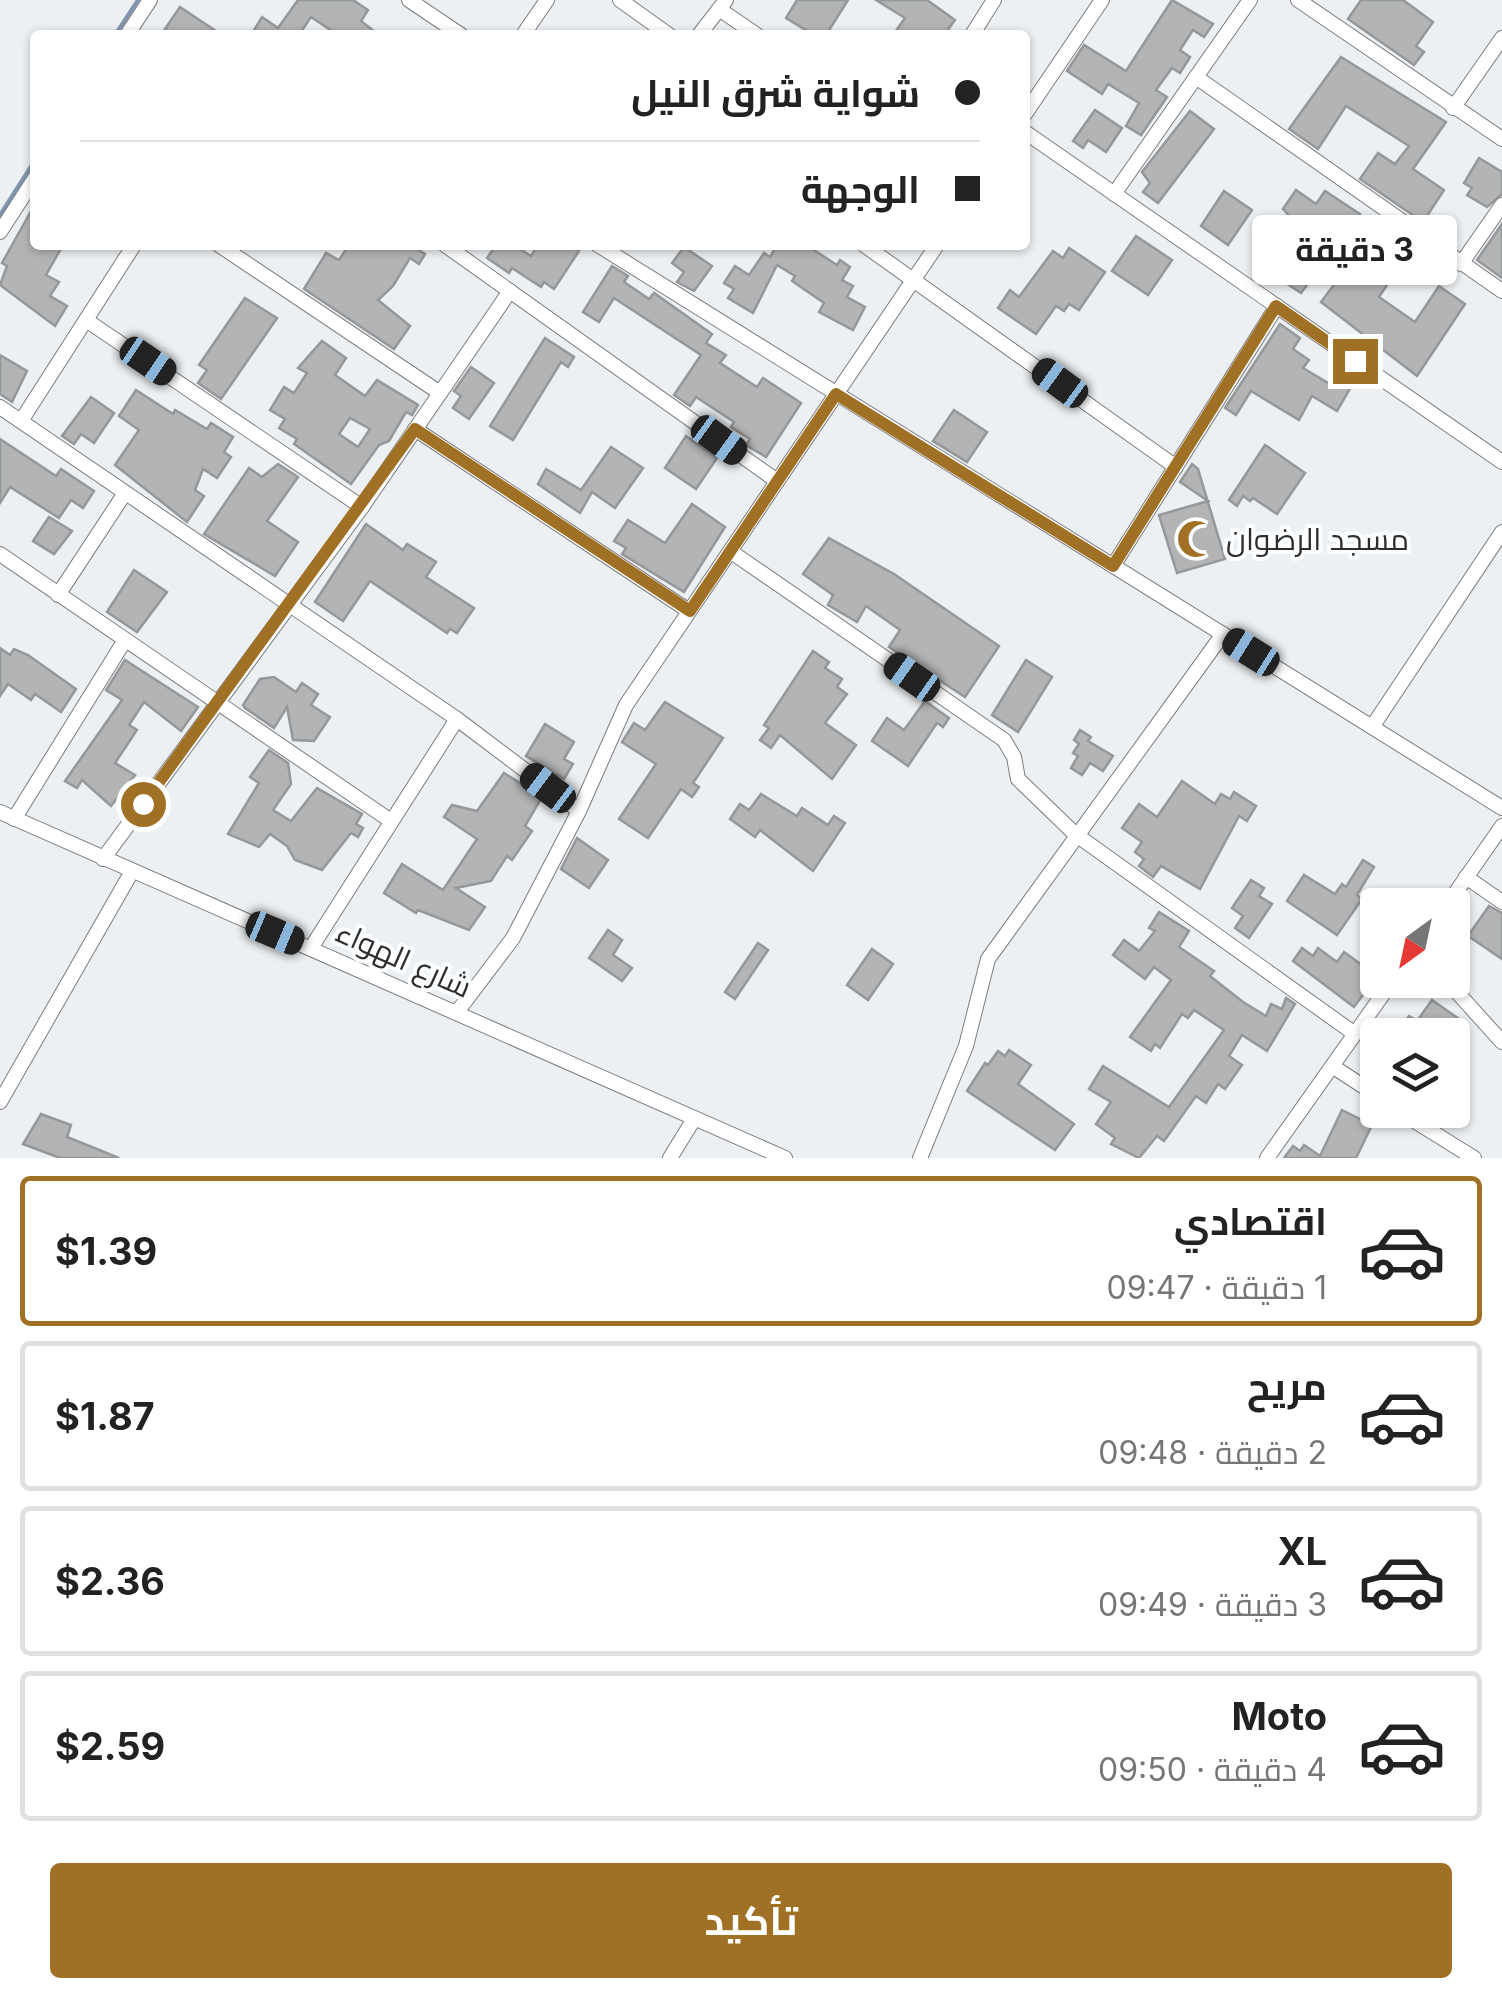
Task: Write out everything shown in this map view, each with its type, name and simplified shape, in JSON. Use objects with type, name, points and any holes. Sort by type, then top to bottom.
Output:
[{"type":"street","points":[[131,29],[150,0]]},
{"type":"street","points":[[409,0],[454,30]]},
{"type":"street","points":[[527,30],[547,0]]},
{"type":"street","points":[[620,0],[661,30]]},
{"type":"street","points":[[975,30],[994,0]]},
{"type":"street","points":[[1030,107],[1102,0]]},
{"type":"street","points":[[1114,194],[1250,0]]},
{"type":"street","points":[[1298,0],[1502,139]]},
{"type":"street","points":[[703,30],[722,4],[751,30]]},
{"type":"street","points":[[1453,108],[1502,38]]},
{"type":"street","points":[[1196,77],[1502,291]]},
{"type":"street","points":[[1030,135],[1502,462]]},
{"type":"street","points":[[0,232],[30,186]]},
{"type":"street","points":[[1461,264],[1502,205]]},
{"type":"street","points":[[21,421],[131,250]]},
{"type":"street","points":[[226,250],[440,393]]},
{"type":"street","points":[[452,250],[777,481]]},
{"type":"street","points":[[606,250],[1502,808]]},
{"type":"street","points":[[872,250],[1176,467]]},
{"type":"street","points":[[456,1012],[513,938],[579,812],[626,704],[933,250]]},
{"type":"street","points":[[103,859],[362,506],[510,291]]},
{"type":"street","points":[[1113,566],[1276,306]]},
{"type":"street","points":[[86,320],[362,506]]},
{"type":"street","points":[[0,407],[456,718],[579,812]]},
{"type":"street","points":[[415,429],[690,611]]},
{"type":"street","points":[[58,595],[125,493]]},
{"type":"street","points":[[1372,727],[1502,532]]},
{"type":"street","points":[[730,550],[1004,740],[1014,756],[1018,780],[1076,834],[1355,1034]]},
{"type":"street","points":[[0,554],[391,821]]},
{"type":"street","points":[[920,1158],[966,1046],[988,959],[1222,634]]},
{"type":"street","points":[[7,815],[124,640]]},
{"type":"street","points":[[311,948],[456,718]]},
{"type":"street","name":"شارع الهواء","points":[[7,815],[785,1158]]},
{"type":"street","points":[[1459,888],[1502,826]]},
{"type":"street","points":[[0,1102],[132,873]]},
{"type":"street","points":[[1466,878],[1502,902]]},
{"type":"street","points":[[1268,1158],[1381,998]]},
{"type":"street","points":[[1462,998],[1502,1042]]},
{"type":"street","points":[[1332,1066],[1360,1084]]},
{"type":"street","points":[[670,1158],[694,1119]]},
{"type":"street","points":[[1426,1128],[1474,1158]]},
{"type":"building","points":[[298,0],[353,0],[368,10],[361,21],[373,30],[330,30],[311,17],[302,30],[254,30],[262,17],[278,28]]},
{"type":"building","points":[[797,0],[848,0],[829,30],[806,30],[786,18]]},
{"type":"building","points":[[876,0],[927,0],[955,20],[948,30],[897,30],[905,18]]},
{"type":"building","points":[[1172,0],[1213,24],[1204,37],[1193,30],[1180,50],[1190,57],[1180,73],[1172,68],[1156,90],[1167,97],[1141,135],[1126,126],[1139,103],[1108,84],[1102,94],[1067,71],[1084,45],[1126,71]]},
{"type":"building","points":[[1361,0],[1403,0],[1433,22],[1416,46],[1424,52],[1414,65],[1348,19]]},
{"type":"building","points":[[180,7],[214,30],[166,30]]},
{"type":"building","points":[[1341,57],[1446,122],[1413,169],[1444,190],[1423,222],[1360,179],[1378,153],[1395,164],[1409,146],[1346,106],[1318,149],[1289,129]]},
{"type":"building","points":[[1095,110],[1122,128],[1106,152],[1088,140],[1083,148],[1073,141]]},
{"type":"building","points":[[1190,111],[1214,129],[1158,203],[1143,192],[1150,183],[1142,172]]},
{"type":"building","points":[[1479,158],[1502,172],[1502,194],[1487,207],[1467,195],[1472,188],[1464,183]]},
{"type":"building","points":[[1296,190],[1316,204],[1325,191],[1360,214],[1301,293],[1271,273],[1301,229],[1283,209]]},
{"type":"building","points":[[1224,191],[1252,210],[1228,245],[1201,226]]},
{"type":"building","points":[[30,213],[30,250],[60,250],[46,275],[59,282],[50,296],[67,306],[55,326],[0,285],[7,266],[2,263]]},
{"type":"building","points":[[1502,224],[1502,278],[1477,260]]},
{"type":"building","points":[[1136,236],[1172,260],[1148,295],[1112,271]]},
{"type":"building","points":[[1369,238],[1403,261],[1379,297],[1415,322],[1439,286],[1465,304],[1417,376],[1321,302]]},
{"type":"building","points":[[1069,248],[1105,272],[1079,310],[1069,304],[1064,311],[1056,306],[1036,334],[998,308],[1010,290],[1019,297],[1053,251],[1063,258]]},
{"type":"building","points":[[346,250],[418,250],[425,254],[419,264],[410,258],[393,286],[378,300],[410,326],[394,349],[304,289],[326,253],[339,260]]},
{"type":"building","points":[[493,250],[522,250],[531,256],[535,250],[579,251],[554,289],[544,282],[541,287],[512,268],[509,273],[487,258]]},
{"type":"building","points":[[682,250],[688,250],[712,266],[694,291],[677,282],[684,272],[672,263]]},
{"type":"building","points":[[774,250],[814,250],[837,265],[840,260],[850,267],[842,280],[853,286],[847,297],[865,307],[853,330],[819,312],[824,303],[792,281],[795,276],[777,265],[753,313],[728,298],[734,289],[724,283],[735,266],[749,275],[764,253],[770,257]]},
{"type":"building","points":[[612,266],[628,276],[624,282],[649,299],[654,293],[712,334],[706,343],[726,355],[720,363],[757,387],[763,378],[801,403],[766,457],[746,445],[750,439],[731,427],[734,422],[696,397],[690,406],[674,395],[701,355],[614,298],[599,322],[583,312]]},
{"type":"building","points":[[245,298],[277,318],[221,399],[198,383],[207,370],[199,365]]},
{"type":"building","points":[[1280,324],[1300,338],[1293,349],[1309,360],[1303,368],[1335,387],[1346,367],[1358,375],[1337,411],[1312,396],[1299,420],[1251,391],[1236,415],[1225,408]]},
{"type":"building","points":[[545,338],[574,357],[568,367],[561,362],[513,440],[490,426]]},
{"type":"building","points":[[322,341],[346,358],[335,375],[365,396],[377,380],[418,405],[412,415],[406,412],[389,441],[379,445],[351,484],[294,444],[297,439],[279,428],[285,419],[270,410],[284,387],[294,393],[307,373],[298,368]],"holes":[[[350,418],[370,429],[358,447],[339,434]]]},
{"type":"building","points":[[0,355],[27,371],[12,402],[0,394]]},
{"type":"building","points":[[471,367],[494,383],[469,419],[453,408],[461,396],[454,391]]},
{"type":"building","points":[[136,390],[173,414],[175,410],[207,429],[211,423],[233,437],[224,452],[231,457],[217,478],[203,469],[195,490],[204,496],[187,522],[115,465],[139,430],[119,416]]},
{"type":"building","points":[[91,397],[114,413],[94,443],[81,434],[74,444],[62,436]]},
{"type":"building","points":[[954,410],[987,432],[967,462],[933,441]]},
{"type":"building","points":[[686,436],[717,458],[696,489],[665,468]]},
{"type":"building","points":[[0,439],[56,476],[61,469],[94,491],[83,508],[71,500],[59,518],[10,487],[0,503]]},
{"type":"building","points":[[1265,445],[1305,473],[1277,514],[1253,498],[1250,501],[1243,496],[1237,506],[1229,500]]},
{"type":"building","points":[[611,447],[643,468],[615,508],[592,492],[580,513],[538,484],[546,469],[581,490]]},
{"type":"building","points":[[278,464],[298,477],[267,521],[298,542],[275,576],[204,534],[249,468],[262,477]]},
{"type":"building","points":[[1192,464],[1198,469],[1207,501],[1180,482]]},
{"type":"building","points":[[1208,501],[1225,559],[1177,573],[1159,515]]},
{"type":"building","points":[[692,504],[725,527],[684,592],[622,554],[626,548],[614,541],[628,520],[665,543]]},
{"type":"building","points":[[49,517],[72,531],[54,554],[33,541]]},
{"type":"building","points":[[366,524],[403,550],[407,544],[436,562],[426,577],[474,608],[457,633],[450,629],[447,633],[370,581],[343,621],[315,602]]},
{"type":"building","points":[[829,538],[894,574],[999,646],[965,697],[889,647],[900,630],[866,606],[857,622],[828,605],[833,595],[803,574]]},
{"type":"building","points":[[134,570],[167,592],[137,632],[107,612]]},
{"type":"building","points":[[0,648],[10,655],[14,649],[28,655],[76,689],[61,712],[35,694],[31,700],[8,684],[0,696]]},
{"type":"building","points":[[813,651],[829,662],[825,668],[842,679],[837,687],[847,694],[825,723],[856,745],[832,779],[780,735],[771,748],[760,740],[769,728],[764,725]]},
{"type":"building","points":[[125,660],[198,707],[181,731],[144,702],[129,725],[137,730],[115,763],[135,775],[111,806],[82,780],[77,788],[65,781],[122,700],[106,690]]},
{"type":"building","points":[[1026,660],[1052,677],[1018,732],[992,715]]},
{"type":"building","points":[[274,677],[296,692],[302,683],[318,694],[311,705],[330,717],[314,741],[293,740],[287,707],[274,728],[243,705],[260,679]]},
{"type":"building","points":[[925,701],[949,718],[943,727],[937,723],[908,766],[872,741],[887,718],[904,730]]},
{"type":"building","points":[[665,702],[723,738],[693,783],[699,787],[692,797],[681,789],[648,838],[619,819],[656,764],[622,742],[634,723],[645,730]]},
{"type":"building","points":[[545,724],[574,742],[564,759],[573,764],[564,779],[526,756]]},
{"type":"building","points":[[1080,730],[1091,737],[1088,741],[1113,756],[1103,771],[1090,763],[1082,775],[1071,768],[1078,756],[1073,753],[1079,744],[1074,740]]},
{"type":"building","points":[[269,750],[288,763],[291,784],[273,810],[291,821],[317,788],[362,814],[356,824],[363,828],[358,837],[351,833],[322,870],[295,860],[287,846],[270,834],[259,847],[228,834],[259,783],[250,777]]},
{"type":"building","points":[[504,773],[542,797],[525,826],[532,831],[512,860],[507,856],[491,881],[456,888],[485,907],[469,930],[418,910],[416,913],[384,893],[402,864],[443,890],[477,839],[444,817],[452,805],[477,811]]},
{"type":"building","points":[[1182,781],[1215,804],[1221,794],[1230,799],[1234,792],[1256,806],[1247,821],[1239,816],[1200,889],[1161,866],[1153,877],[1139,866],[1144,859],[1135,852],[1142,842],[1122,828],[1139,804],[1157,817]]},
{"type":"building","points":[[761,794],[797,816],[802,808],[828,825],[834,816],[845,823],[813,871],[760,830],[755,837],[730,819],[740,804],[749,810]]},
{"type":"building","points":[[577,838],[608,860],[589,888],[561,869]]},
{"type":"building","points":[[1363,860],[1374,867],[1357,895],[1360,902],[1337,935],[1287,901],[1304,875],[1335,894],[1342,884],[1346,887]]},
{"type":"building","points":[[1251,880],[1264,888],[1259,896],[1272,904],[1249,938],[1235,928],[1243,916],[1232,908]]},
{"type":"building","points":[[1489,906],[1502,913],[1502,959],[1470,937]]},
{"type":"building","points":[[1159,912],[1189,931],[1179,947],[1214,971],[1210,976],[1243,1002],[1266,1016],[1271,1004],[1282,1009],[1286,998],[1295,1004],[1267,1051],[1242,1035],[1229,1056],[1242,1065],[1225,1089],[1218,1084],[1206,1103],[1196,1096],[1164,1141],[1157,1136],[1139,1158],[1111,1144],[1115,1138],[1096,1124],[1111,1102],[1089,1089],[1103,1066],[1169,1107],[1224,1030],[1194,1010],[1188,1018],[1182,1014],[1160,1048],[1155,1044],[1151,1051],[1130,1037],[1171,980],[1154,967],[1145,979],[1113,955],[1124,940],[1139,951],[1155,931],[1149,928]]},
{"type":"building","points":[[608,930],[622,940],[613,955],[632,968],[622,981],[589,958]]},
{"type":"building","points":[[758,943],[768,950],[735,999],[725,992]]},
{"type":"building","points":[[1302,948],[1313,956],[1318,948],[1337,962],[1344,952],[1360,964],[1361,998],[1354,1007],[1293,961]]},
{"type":"building","points":[[872,949],[893,964],[868,1000],[847,985]]},
{"type":"building","points":[[1432,1000],[1458,1018],[1419,1018]]},
{"type":"building","points":[[1009,1050],[1031,1065],[1018,1084],[1074,1124],[1055,1150],[967,1091],[985,1063],[988,1065],[998,1051],[1005,1056]]},
{"type":"building","points":[[1342,1110],[1360,1119],[1360,1128],[1371,1128],[1356,1158],[1284,1158],[1293,1146],[1300,1151],[1304,1145],[1320,1156]]},
{"type":"building","points":[[41,1114],[71,1125],[67,1137],[119,1158],[60,1158],[23,1144]]},
{"type":"waterway","points":[[118,30],[138,0]]},
{"type":"waterway","points":[[0,215],[30,168]]},
{"type":"place","name":"مسجد الرضوان","points":[[1196,539]]},
{"type":"route","points":[[143,804],[415,429],[690,611],[836,394],[1113,566],[1276,306],[1355,361]]}]
